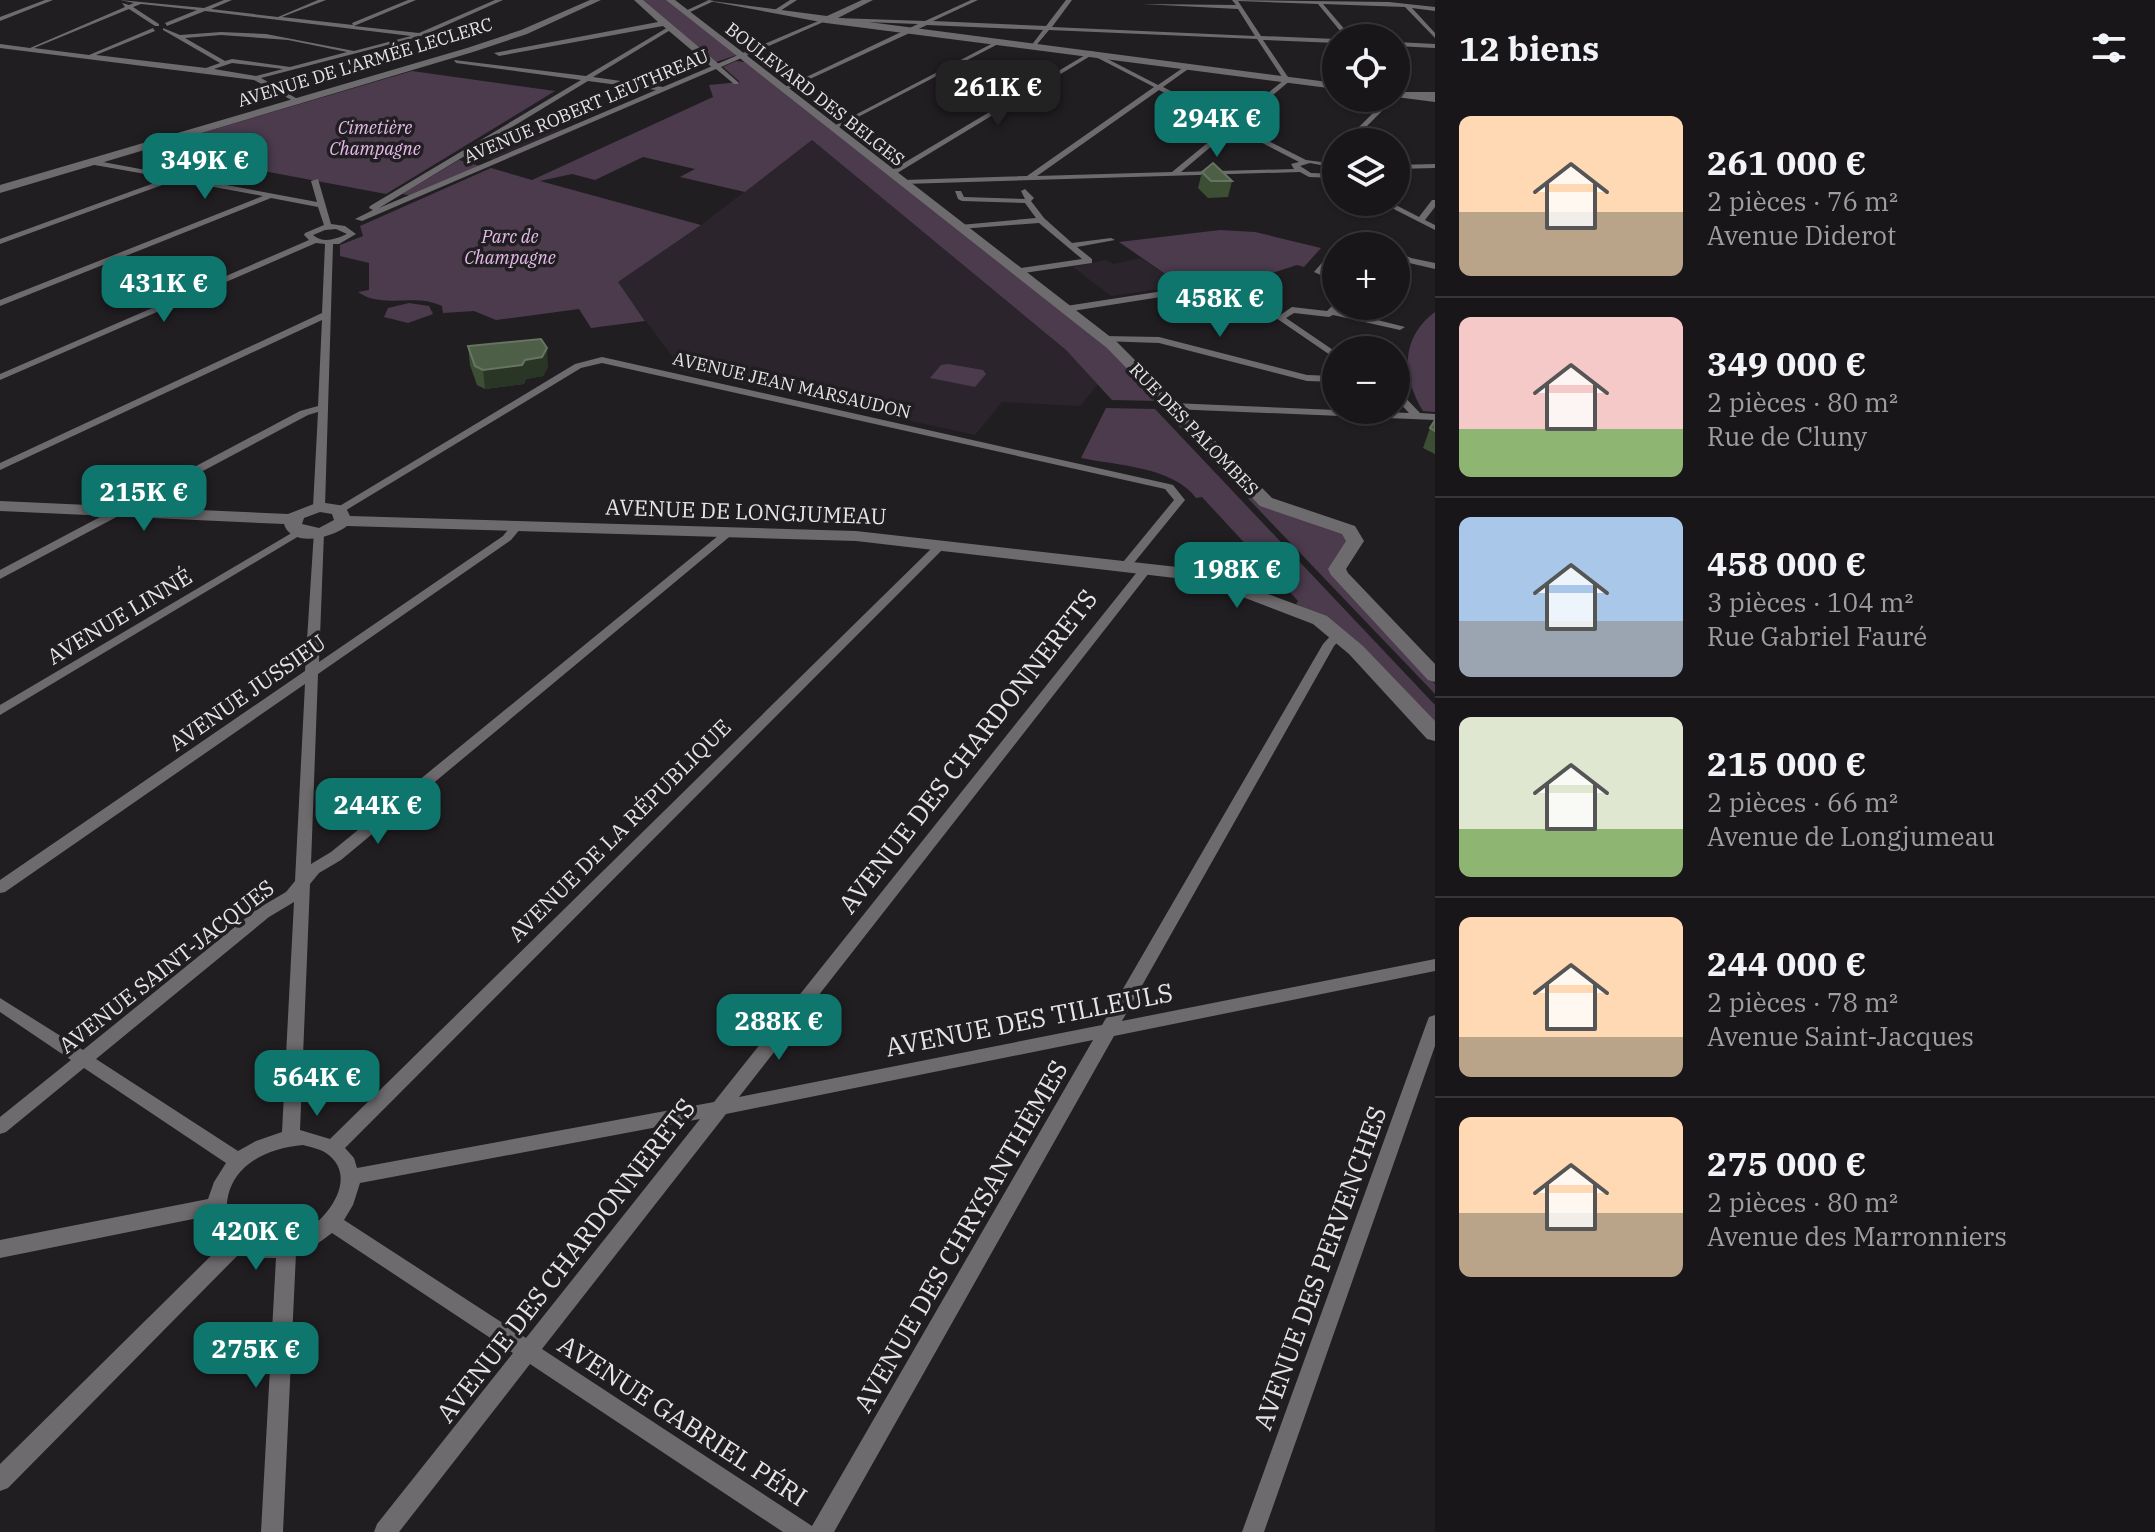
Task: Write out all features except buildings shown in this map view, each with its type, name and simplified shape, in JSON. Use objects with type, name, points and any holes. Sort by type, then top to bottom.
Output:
[{"type":"street","points":[[0,19],[50,0]]},
{"type":"street","points":[[116,0],[155,27]]},
{"type":"street","points":[[123,0],[420,35]]},
{"type":"street","points":[[87,56],[229,0]]},
{"type":"street","points":[[276,17],[323,0]]},
{"type":"street","points":[[350,26],[413,0]]},
{"type":"street","points":[[256,78],[420,35],[500,0]]},
{"type":"street","name":"AVENUE DE L'ARMÉE LECLERC","points":[[0,189],[418,66],[524,32],[597,0]]},
{"type":"street","name":"BOULEVARD DES BELGES","points":[[638,0],[736,83]]},
{"type":"street","name":"BOULEVARD DES BELGES","points":[[670,0],[904,182]]},
{"type":"street","points":[[686,12],[710,0],[909,32],[1322,84]]},
{"type":"street","points":[[775,12],[794,0]]},
{"type":"street","points":[[828,19],[869,0]]},
{"type":"street","points":[[784,89],[975,0]]},
{"type":"street","points":[[1034,46],[1069,0]]},
{"type":"street","points":[[28,49],[144,1]]},
{"type":"street","points":[[1238,2],[1287,79]]},
{"type":"street","points":[[1145,4],[1238,2],[1435,10]]},
{"type":"street","points":[[1320,4],[1337,24]]},
{"type":"street","points":[[1408,8],[1435,36]]},
{"type":"street","points":[[828,19],[1322,40]]},
{"type":"street","name":"AVENUE ROBERT LEUTHREAU","points":[[359,219],[828,19]]},
{"type":"street","points":[[418,66],[668,26]]},
{"type":"street","points":[[344,228],[668,26]]},
{"type":"street","points":[[166,27],[223,62],[296,69]]},
{"type":"street","points":[[179,37],[212,32],[328,46],[354,53]]},
{"type":"street","points":[[833,128],[999,42]]},
{"type":"street","points":[[1410,45],[1435,46]]},
{"type":"street","points":[[0,46],[256,78],[299,102]]},
{"type":"street","points":[[1092,53],[1304,162]]},
{"type":"street","points":[[891,173],[1092,53]]},
{"type":"street","points":[[456,61],[665,89]]},
{"type":"street","points":[[206,70],[223,62]]},
{"type":"street","points":[[1029,178],[1189,66]]},
{"type":"street","points":[[1173,174],[1287,79]]},
{"type":"street","points":[[1410,96],[1435,97]]},
{"type":"street","points":[[1361,128],[1378,112]]},
{"type":"street","points":[[459,154],[491,164]]},
{"type":"street","points":[[92,162],[321,205]]},
{"type":"street","points":[[1297,171],[1294,166],[1304,162],[1322,163]]},
{"type":"street","points":[[1410,167],[1435,166]]},
{"type":"street","points":[[904,182],[1297,171],[1322,175]]},
{"type":"street","points":[[0,242],[174,179]]},
{"type":"street","points":[[315,181],[328,227]]},
{"type":"street","name":"RUE DES PALOMBES","points":[[904,182],[1104,339],[1266,502],[1349,530],[1355,541],[1337,569],[1340,575],[1435,676]]},
{"type":"street","points":[[958,193],[962,199],[978,202],[1026,196],[1041,220],[1089,261],[1017,271]]},
{"type":"street","points":[[0,303],[268,197]]},
{"type":"street","points":[[1420,220],[1435,202]]},
{"type":"street","points":[[1410,215],[1435,228]]},
{"type":"street","points":[[960,227],[1041,220]]},
{"type":"street","points":[[0,377],[315,241],[329,242],[350,236],[351,231],[328,227],[308,235],[315,241]]},
{"type":"street","points":[[1073,245],[1111,240]]},
{"type":"street","points":[[291,1138],[311,673],[302,511],[319,507],[329,242]]},
{"type":"street","points":[[1410,260],[1435,266]]},
{"type":"street","points":[[1066,309],[1189,290]]},
{"type":"street","points":[[1322,309],[1292,310],[1280,318],[1284,324],[1322,347]]},
{"type":"street","points":[[0,467],[327,314]]},
{"type":"street","points":[[1375,320],[1400,327]]},
{"type":"street","points":[[1104,339],[1150,338],[1307,378],[1322,379]]},
{"type":"street","name":"AVENUE JEAN MARSAUDON","points":[[341,515],[578,366],[602,360],[1169,487],[1180,500],[1135,568]]},
{"type":"street","points":[[1172,406],[1435,417]]},
{"type":"street","points":[[0,575],[304,413],[322,408]]},
{"type":"street","points":[[1410,408],[1417,416]]},
{"type":"street","points":[[0,506],[119,511],[334,529],[341,515]]},
{"type":"street","name":"AVENUE DE LONGJUMEAU","points":[[319,507],[341,515],[515,528],[856,536],[1204,576],[1298,609],[1339,634],[1435,734]]},
{"type":"street","name":"AVENUE LINNÉ","points":[[0,711],[303,528]]},
{"type":"street","name":"AVENUE JUSSIEU","points":[[0,888],[507,538],[515,528]]},
{"type":"street","name":"AVENUE SAINT-JACQUES","points":[[0,1127],[263,913],[291,896],[314,869],[336,856],[728,533]]},
{"type":"street","name":"AVENUE DE LA RÉPUBLIQUE","points":[[333,1148],[940,546]]},
{"type":"street","name":"AVENUE DES CHARDONNERETS","points":[[385,1532],[1135,568]]},
{"type":"street","name":"AVENUE DES CHRYSANTHÈMES","points":[[821,1532],[1329,644],[1339,634]]},
{"type":"street","name":"AVENUE DES TILLEULS","points":[[351,1177],[716,1109],[1435,965]]},
{"type":"street","points":[[0,1004],[238,1161]]},
{"type":"street","name":"AVENUE DES PERVENCHES","points":[[1253,1532],[1435,1022]]},
{"type":"street","points":[[291,1138],[316,1140],[333,1148],[347,1164],[351,1177],[347,1200],[333,1223],[318,1236],[286,1250],[262,1251],[237,1243],[223,1232],[215,1206],[222,1182],[238,1161],[270,1142],[291,1138]]},
{"type":"street","points":[[0,1249],[215,1206]]},
{"type":"street","name":"AVENUE GABRIEL PÉRI","points":[[333,1223],[803,1532]]},
{"type":"street","points":[[0,1480],[237,1243]]},
{"type":"street","points":[[272,1532],[286,1250]]},
{"type":"shaded area","points":[[521,122],[566,129],[494,160],[472,155]]},
{"type":"shaded area","points":[[812,140],[1066,350],[1098,384],[1080,406],[1002,402],[975,435],[683,371],[617,282],[701,225]]},
{"type":"shaded area","points":[[1141,258],[1182,286],[1111,296],[1073,267],[1106,260],[1114,264]]},
{"type":"green space","points":[[640,0],[667,0],[737,55],[716,62]]},
{"type":"green space","name":"Parc de Champagne","points":[[736,61],[745,62],[1099,339],[1159,401],[1112,400],[1066,350],[812,140],[745,192],[680,177],[695,169],[643,157],[595,180],[572,174],[540,181],[701,225],[618,282],[645,321],[591,328],[579,309],[496,320],[474,311],[443,313],[442,306],[431,302],[378,300],[358,292],[369,290],[369,263],[340,256],[340,245],[363,236],[360,226],[491,168],[532,180],[713,97],[709,85],[740,82],[723,67]]},
{"type":"green space","name":"Cimetière Champagne","points":[[412,71],[555,91],[386,194],[147,149]]},
{"type":"green space","points":[[459,160],[480,166],[413,196],[402,194]]},
{"type":"green space","points":[[1220,230],[1255,232],[1321,248],[1304,267],[1297,265],[1257,278],[1187,289],[1119,242]]},
{"type":"green space","points":[[409,303],[429,306],[433,314],[408,323],[384,317],[388,308]]},
{"type":"green space","points":[[1435,312],[1435,412],[1423,411],[1410,381],[1410,346],[1424,322]]},
{"type":"green space","points":[[941,365],[983,370],[986,374],[975,387],[930,378]]},
{"type":"green space","points":[[1106,408],[1155,409],[1435,705],[1435,724],[1355,641],[1317,614],[1296,604],[1298,601],[1202,497],[1196,498],[1174,480],[1159,474],[1081,458]]},
{"type":"green space","points":[[1181,420],[1259,502],[1332,526],[1348,538],[1334,577],[1435,684],[1435,694],[1174,421]]}]
